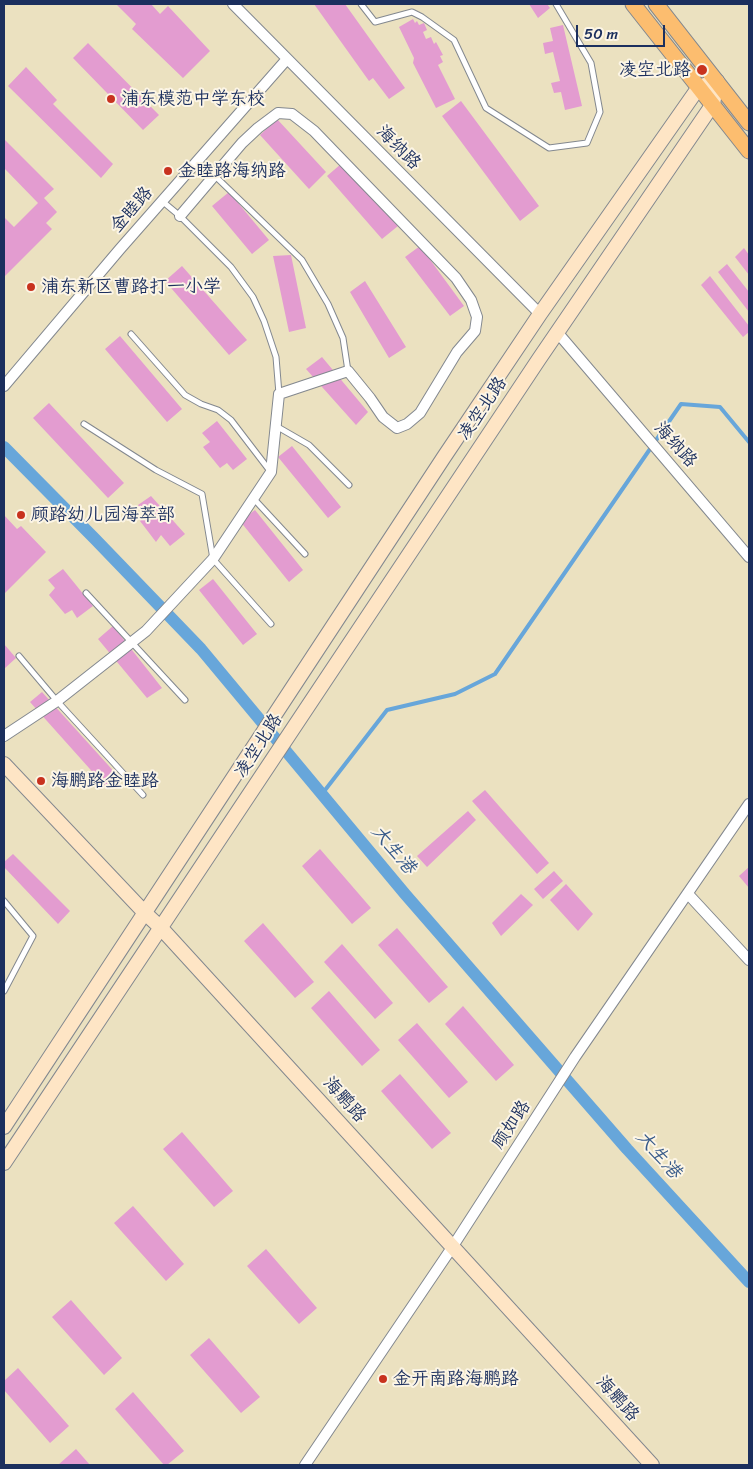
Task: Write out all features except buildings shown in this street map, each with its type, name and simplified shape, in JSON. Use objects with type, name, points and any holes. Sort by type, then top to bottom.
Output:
[{"type":"main road","points":[[633,4],[749,151]]},
{"type":"main road","points":[[656,4],[749,123]]},
{"type":"main road","points":[[699,87],[717,82]]},
{"type":"main road","name":"凌空北路","points":[[4,1163],[557,332],[713,104],[717,82]]},
{"type":"main road","name":"凌空北路","points":[[4,1127],[540,314],[699,87]]},
{"type":"main road","name":"海鹏路","points":[[4,764],[161,928],[652,1465]]},
{"type":"street","name":"海纳路","points":[[233,4],[540,314]]},
{"type":"street","name":"金睦路","points":[[4,386],[120,248],[287,58]]},
{"type":"street","points":[[4,736],[57,701],[146,631],[179,598],[213,559],[271,472],[279,394],[348,371],[383,417],[397,428],[407,424],[420,413],[457,352],[475,330],[478,317],[471,300],[456,278],[314,131],[292,114],[278,113],[258,128],[214,175],[180,216]]},
{"type":"street","name":"海纳路","points":[[557,332],[749,557]]},
{"type":"street","name":"顾如路","points":[[305,1465],[453,1246],[575,1057],[749,804]]},
{"type":"street","points":[[688,894],[749,960]]},
{"type":"lane","points":[[361,4],[376,22],[412,12],[454,40],[486,108],[549,148],[587,143],[600,112],[591,63],[556,4]]},
{"type":"lane","points":[[214,175],[302,260],[328,304],[343,338],[348,371]]},
{"type":"lane","points":[[162,200],[231,268],[253,297],[264,321],[276,357],[279,394]]},
{"type":"lane","points":[[131,334],[185,396],[218,410],[232,420],[271,472]]},
{"type":"lane","points":[[84,424],[156,470],[202,494],[213,559],[271,624]]},
{"type":"lane","points":[[276,425],[309,445],[349,485]]},
{"type":"lane","points":[[254,499],[305,554]]},
{"type":"lane","points":[[86,593],[185,700]]},
{"type":"lane","points":[[19,656],[57,701],[143,795]]},
{"type":"lane","points":[[4,901],[33,936],[4,991]]},
{"type":"waterway","points":[[322,794],[387,710],[455,694],[495,674],[681,404],[720,407],[749,442]]},
{"type":"waterway","name":"大生港","points":[[4,447],[201,649],[405,894],[627,1149],[749,1282]]},
{"type":"place","name":"凌空北路","points":[[702,70]]},
{"type":"place","name":"浦东模范中学东校","points":[[111,99]]},
{"type":"place","name":"金睦路海纳路","points":[[168,171]]},
{"type":"place","name":"浦东新区曹路打一小学","points":[[31,287]]},
{"type":"place","name":"顾路幼儿园海萃部","points":[[21,515]]},
{"type":"place","name":"海鹏路金睦路","points":[[41,781]]},
{"type":"place","name":"金开南路海鹏路","points":[[383,1379]]}]
